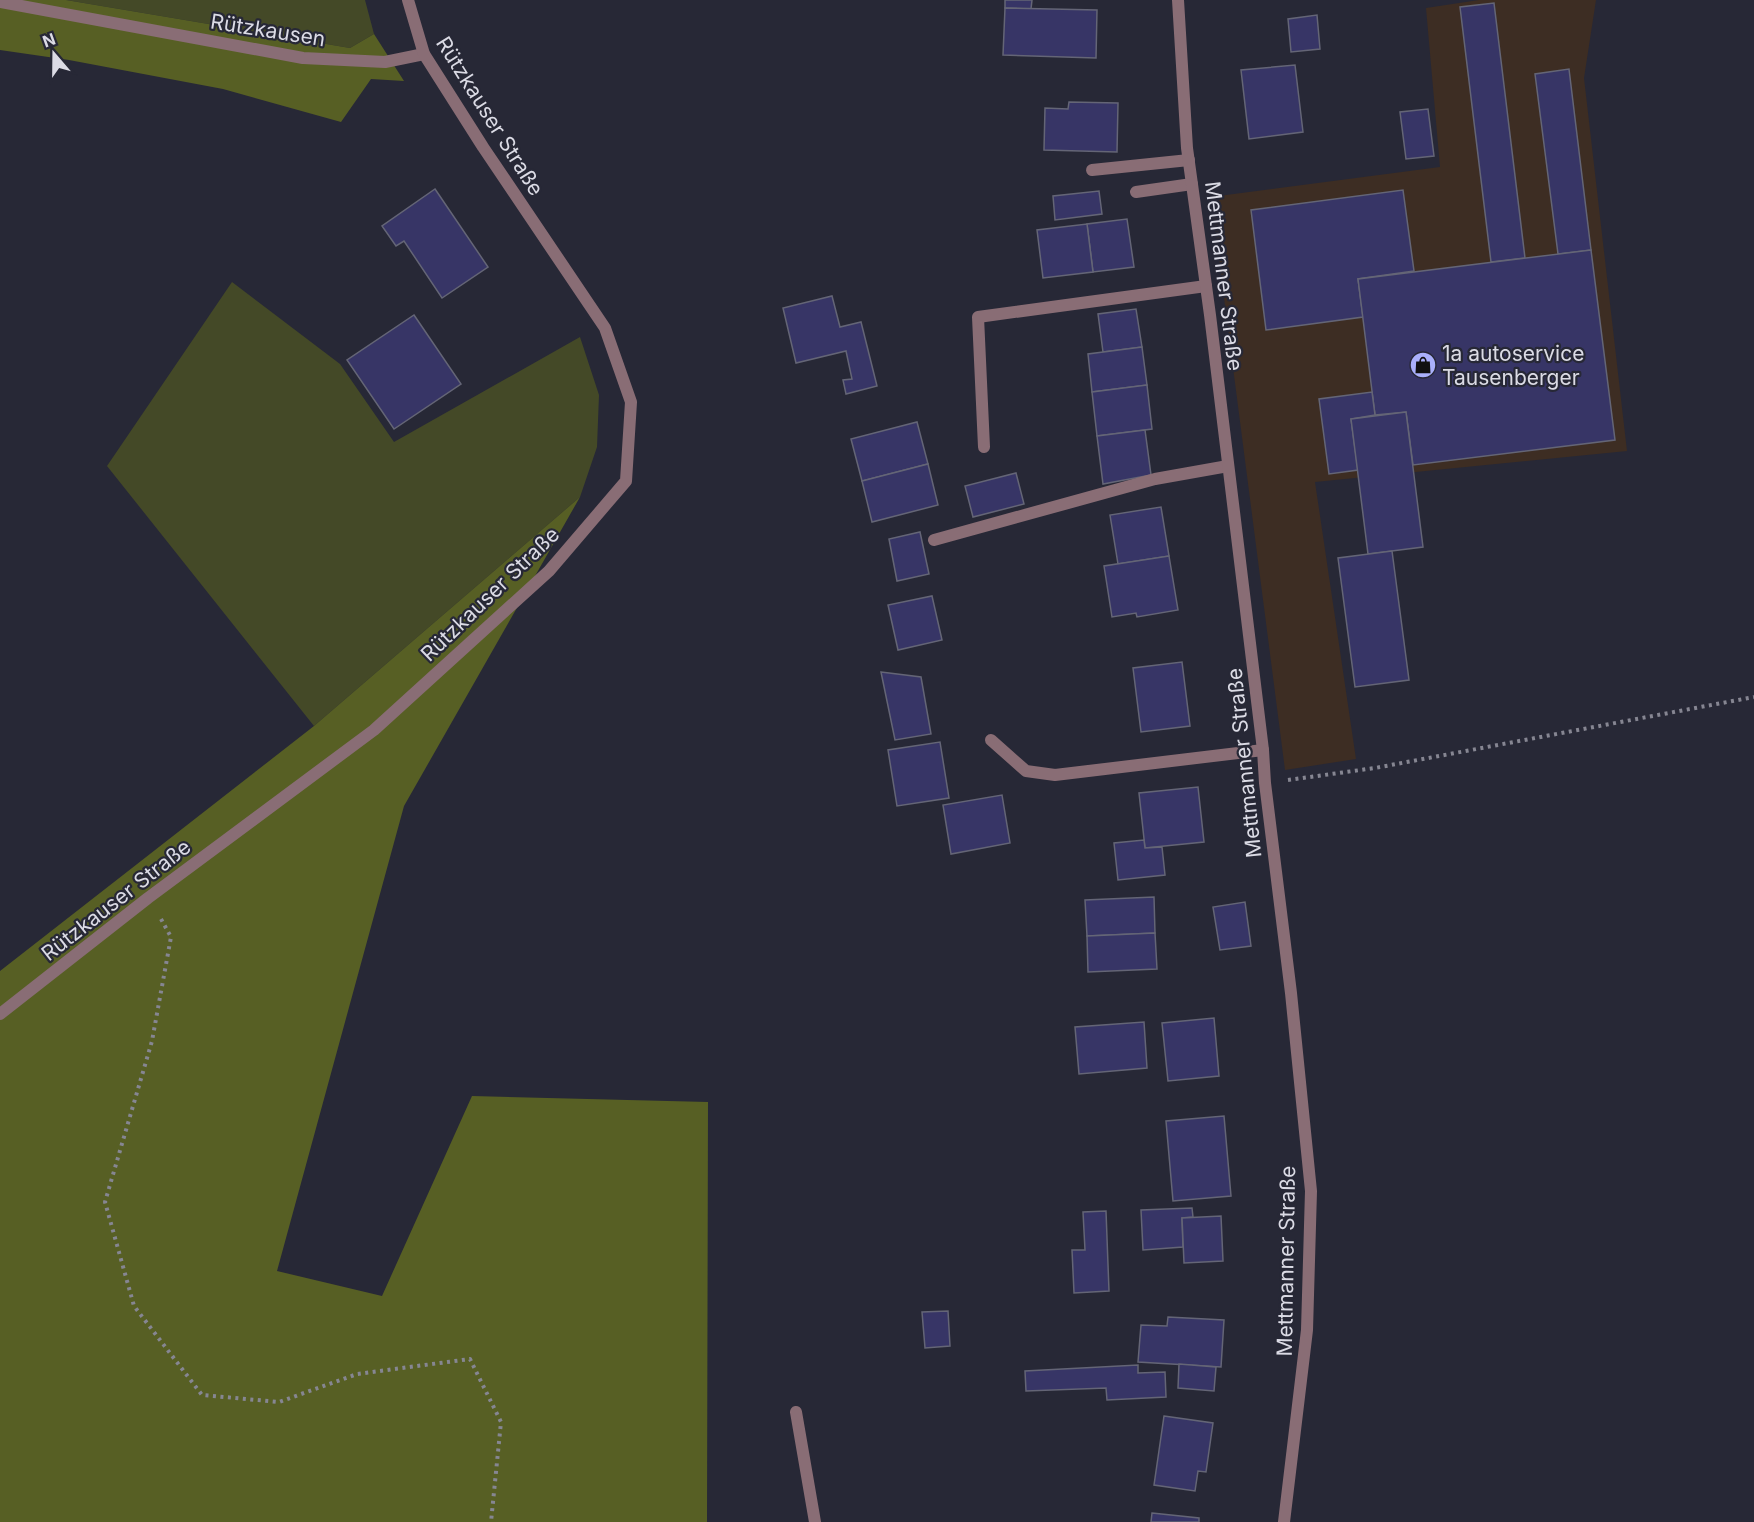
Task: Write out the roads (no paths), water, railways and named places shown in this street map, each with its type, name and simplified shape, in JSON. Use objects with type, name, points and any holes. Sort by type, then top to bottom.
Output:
[{"type":"street","name":"Rützkauser Straße","points":[[0,1014],[148,898],[374,730],[549,571],[627,482],[631,402],[605,328],[483,147],[424,54],[408,0]]},
{"type":"street","name":"Mettmanner Straße","points":[[1178,0],[1189,160],[1263,750],[1311,1191],[1307,1330],[1284,1522]]},
{"type":"street","name":"Rützkausen","points":[[0,2],[303,58],[385,62],[424,54]]},
{"type":"street","points":[[1092,170],[1189,160]]},
{"type":"street","points":[[1136,192],[1192,184]]},
{"type":"street","points":[[984,447],[978,317],[1206,286]]},
{"type":"street","points":[[934,540],[1155,479],[1228,466]]},
{"type":"street","points":[[991,740],[1026,771],[1054,775],[1263,750]]},
{"type":"street","points":[[796,1412],[815,1522]]},
{"type":"place","name":"1a autoservice Tausenberger","points":[[1423,365]]}]
